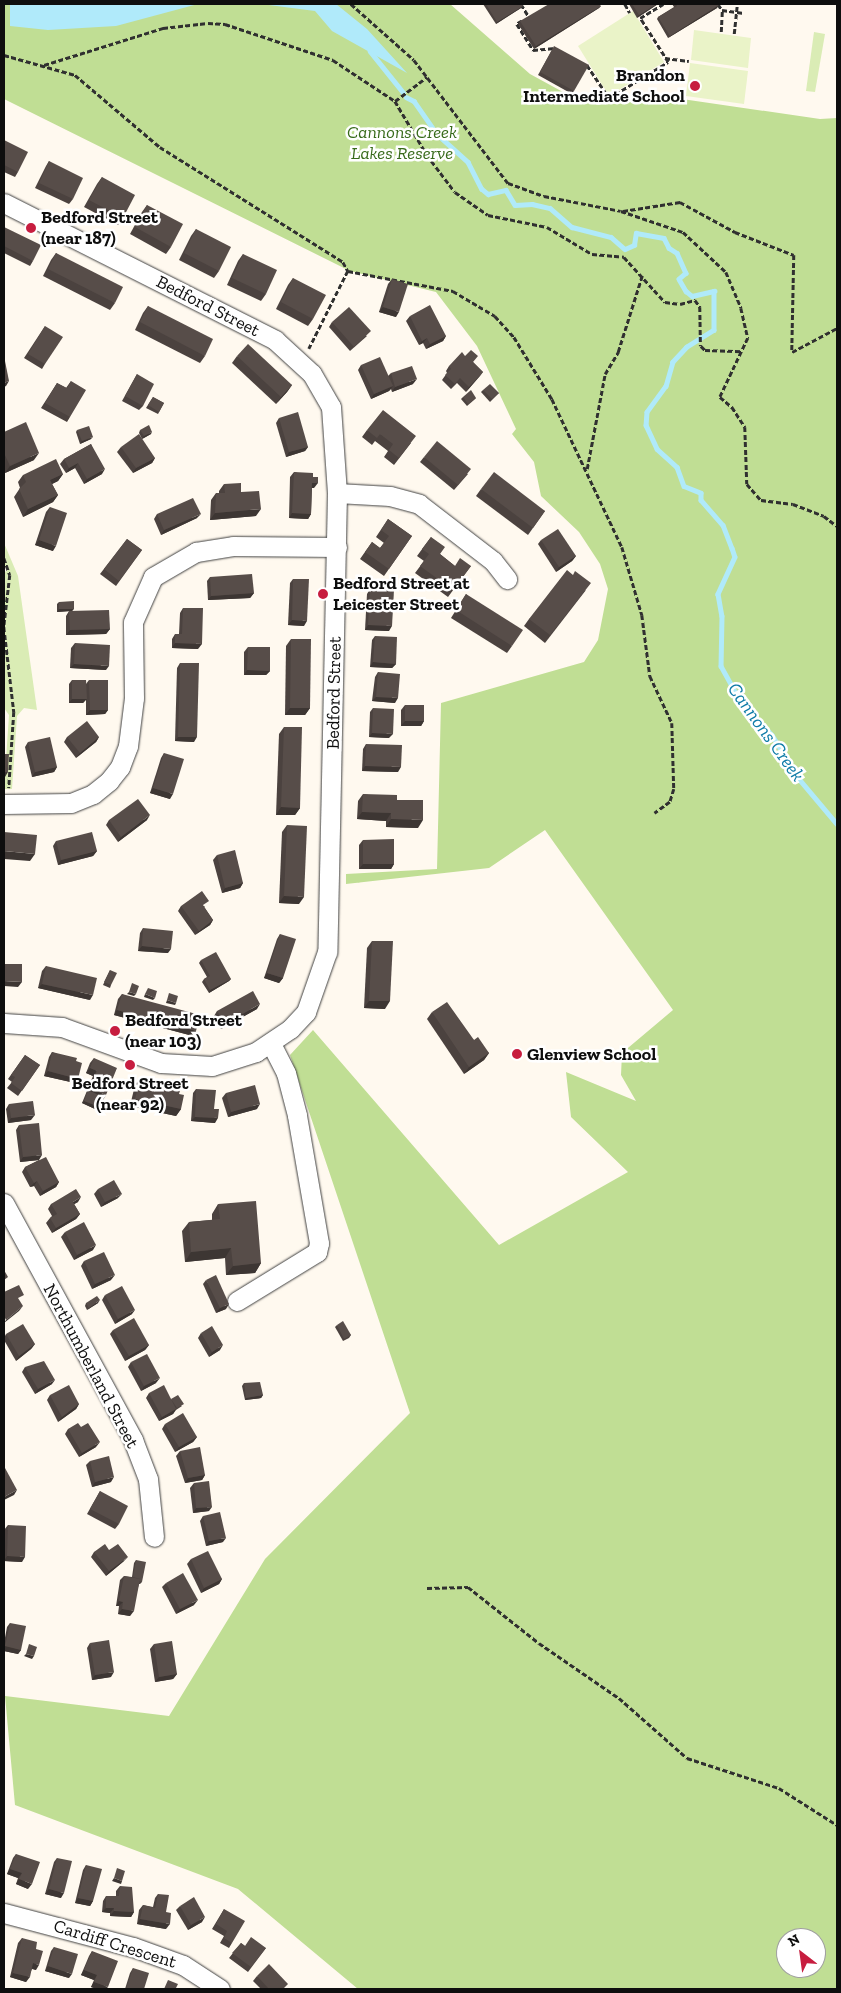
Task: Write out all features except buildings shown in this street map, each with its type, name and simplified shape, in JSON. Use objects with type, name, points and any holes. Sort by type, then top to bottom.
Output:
[{"type":"street","name":"Bedford Street","points":[[4,203],[275,340],[312,374],[331,407],[337,493],[326,952],[306,1012],[271,1043],[235,1061],[212,1066],[161,1063],[78,1031],[40,1024],[4,1023]]},
{"type":"street","points":[[337,493],[390,496],[419,504],[492,560],[507,579]]},
{"type":"street","points":[[6,804],[71,802],[93,794],[109,781],[120,767],[128,746],[134,698],[134,622],[153,577],[196,552],[233,546],[337,547]]},
{"type":"street","points":[[237,1302],[317,1252],[319,1243],[297,1115],[286,1073],[271,1043]]},
{"type":"street","name":"Northumberland Street","points":[[4,1203],[133,1440],[148,1479],[154,1537]]},
{"type":"street","name":"Cardiff Crescent","points":[[4,1913],[133,1947],[183,1966],[220,1989]]},
{"type":"path","points":[[350,4],[414,60],[508,183],[544,196],[621,211],[683,232],[726,272],[740,308],[748,338],[720,397],[732,407],[745,427],[749,450],[747,484],[761,500],[793,504],[824,516],[837,526]]},
{"type":"path","points":[[522,4],[530,17]]},
{"type":"path","points":[[625,4],[630,13]]},
{"type":"path","points":[[580,61],[588,66],[609,98],[668,62],[640,18],[663,4]]},
{"type":"path","points":[[718,4],[722,10],[721,32]]},
{"type":"path","points":[[734,34],[737,4]]},
{"type":"path","points":[[722,10],[744,13]]},
{"type":"path","points":[[536,12],[517,24],[533,50],[554,47],[563,52]]},
{"type":"path","points":[[44,66],[163,28],[225,24],[333,60],[396,101],[426,155],[455,192],[488,214],[547,227],[592,254],[624,257],[665,302],[680,304],[695,300],[700,307],[703,333],[701,346],[705,350],[742,351]]},
{"type":"path","points":[[4,55],[74,75],[160,147],[343,262],[348,271],[452,292],[495,316],[514,337],[552,399],[622,548],[642,615],[650,676],[672,723],[674,790],[670,802],[655,813]]},
{"type":"path","points":[[665,58],[689,61]]},
{"type":"path","points":[[396,101],[427,77]]},
{"type":"path","points":[[621,211],[680,202],[735,232],[794,255],[792,352],[837,328]]},
{"type":"path","points":[[301,364],[348,271]]},
{"type":"path","points":[[586,470],[605,374],[618,352],[642,276]]},
{"type":"path","points":[[4,558],[10,575],[4,627],[14,712],[6,804]]},
{"type":"path","points":[[427,1588],[468,1588],[539,1643],[620,1698],[687,1758],[779,1788],[837,1825]]},
{"type":"green space","name":"Cannons Creek Lakes Reserve","points":[[4,4],[450,4],[530,74],[583,103],[682,99],[820,119],[837,118],[837,1989],[358,1989],[238,1889],[15,1805],[5,1696],[169,1716],[265,1559],[410,1413],[290,1055],[313,1030],[499,1245],[628,1172],[571,1117],[566,1072],[636,1101],[621,1075],[622,1053],[673,1010],[545,830],[489,868],[346,884],[346,874],[437,869],[441,703],[584,662],[598,640],[608,589],[600,564],[579,532],[541,496],[534,462],[512,434],[516,429],[477,346],[436,292],[350,271],[4,99]]},
{"type":"green space","points":[[633,11],[664,62],[609,96],[578,46]]},
{"type":"green space","points":[[694,30],[751,38],[748,68],[691,60]]},
{"type":"green space","points":[[814,32],[825,34],[815,92],[806,91]]},
{"type":"green space","points":[[690,63],[748,71],[744,104],[686,96]]},
{"type":"green space","points":[[4,543],[18,576],[37,710],[24,708],[17,716],[12,789],[4,789],[9,715],[4,708],[4,572],[7,571],[4,563]]},
{"type":"water","points":[[10,4],[198,4],[116,26],[48,30],[10,26]]},
{"type":"water","points":[[261,4],[336,4],[367,29],[407,73],[332,31],[315,11]]},
{"type":"waterway","name":"Cannons Creek","points":[[370,51],[403,92]]},
{"type":"waterway","name":"Cannons Creek","points":[[406,97],[414,101],[437,134],[468,162],[482,189],[488,194],[506,190],[515,205],[532,204],[550,208],[572,227],[611,237],[625,249],[634,245],[636,233],[664,238],[669,248],[677,253],[686,273],[679,279],[686,291],[692,296],[714,291],[714,330],[687,347],[673,362],[666,386],[647,412],[646,425],[657,449],[677,467],[684,486],[701,493],[701,500],[723,525],[735,557],[718,594],[722,616],[721,666],[739,699],[772,735],[800,780],[837,824]]},
{"type":"place","name":"Brandon Intermediate School","points":[[695,86]]},
{"type":"place","name":"Bedford Street (near 187)","points":[[31,228]]},
{"type":"place","name":"Bedford Street at Leicester Street","points":[[323,594]]},
{"type":"place","name":"Bedford Street (near 103)","points":[[115,1031]]},
{"type":"place","name":"Glenview School","points":[[517,1054]]},
{"type":"place","name":"Bedford Street (near 92)","points":[[130,1065]]}]
